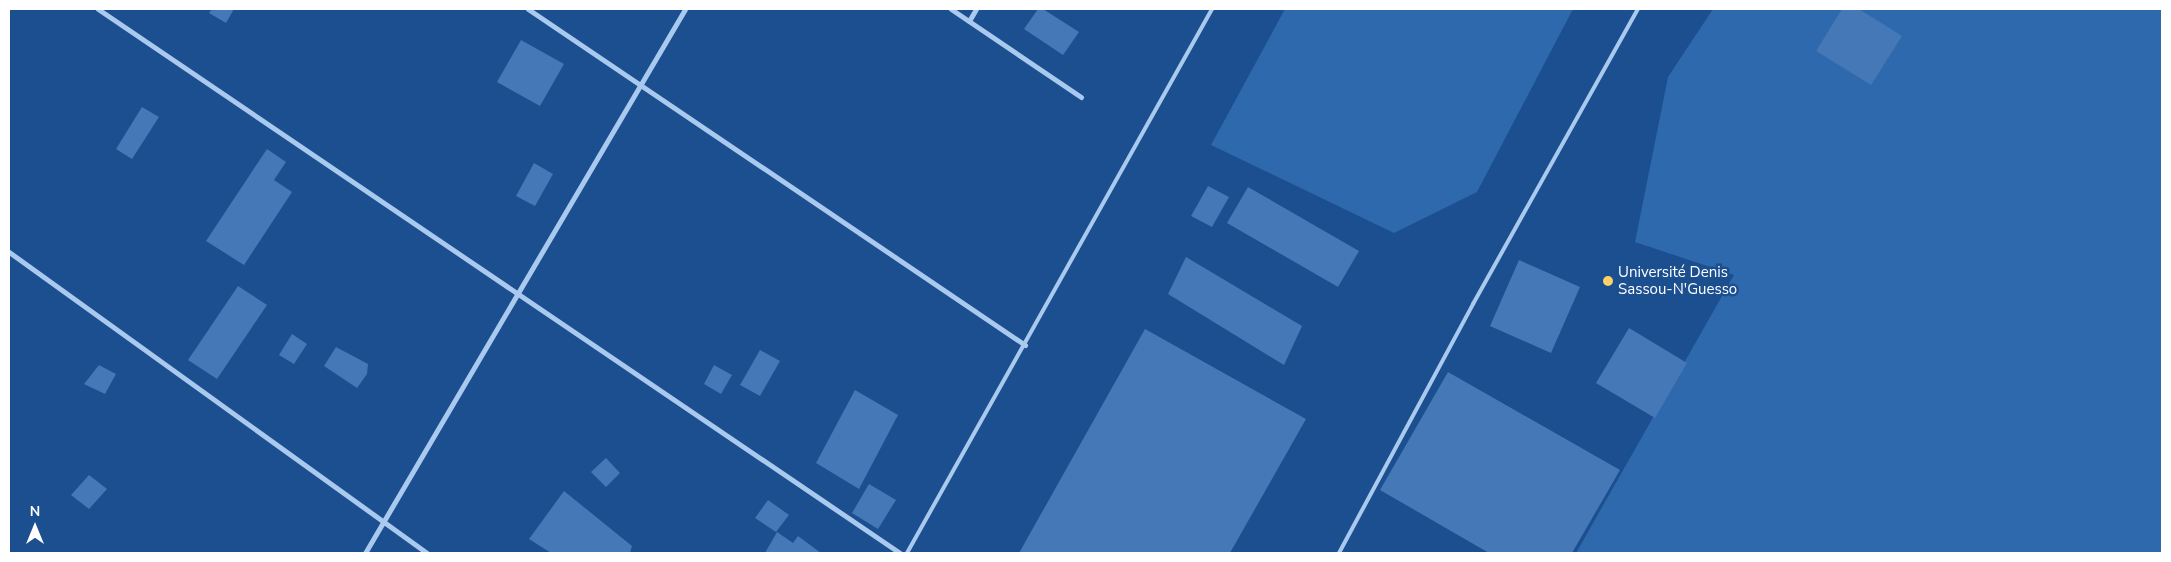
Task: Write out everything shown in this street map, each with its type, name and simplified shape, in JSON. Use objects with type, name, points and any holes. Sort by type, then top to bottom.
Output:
[{"type":"street","points":[[98,9],[518,292],[900,553]]},
{"type":"street","points":[[528,9],[640,82],[1025,345]]},
{"type":"street","points":[[366,553],[640,82],[685,9]]},
{"type":"street","points":[[951,9],[1081,97]]},
{"type":"street","points":[[969,21],[976,9]]},
{"type":"street","points":[[9,252],[427,553]]},
{"type":"lane","points":[[906,553],[1025,345],[1212,9]]},
{"type":"lane","points":[[1339,553],[1473,304],[1638,9]]},
{"type":"shaded area","points":[[1285,9],[1573,9],[1477,192],[1394,233],[1211,145]]},
{"type":"shaded area","points":[[1713,9],[2162,9],[2162,553],[1576,553],[1734,275],[1635,242],[1668,77]]},
{"type":"building","points":[[212,9],[234,9],[226,23],[209,13]]},
{"type":"building","points":[[1038,9],[1043,9],[1079,32],[1063,55],[1024,29]]},
{"type":"building","points":[[1842,9],[1859,9],[1902,36],[1871,85],[1816,51]]},
{"type":"building","points":[[521,40],[564,64],[540,106],[497,82]]},
{"type":"building","points":[[142,107],[159,117],[132,159],[116,149]]},
{"type":"building","points":[[267,149],[286,162],[274,180],[292,192],[244,265],[206,241]]},
{"type":"building","points":[[534,163],[553,174],[535,206],[516,196]]},
{"type":"building","points":[[1208,186],[1229,197],[1212,227],[1191,216]]},
{"type":"building","points":[[1248,187],[1359,251],[1338,287],[1227,223]]},
{"type":"building","points":[[1186,257],[1302,326],[1284,365],[1168,294]]},
{"type":"building","points":[[1519,260],[1580,287],[1551,353],[1490,326]]},
{"type":"building","points":[[238,286],[267,305],[217,379],[188,360]]},
{"type":"building","points":[[1629,328],[1687,363],[1655,418],[1596,383]]},
{"type":"building","points":[[1145,329],[1306,419],[1230,553],[1019,553]]},
{"type":"building","points":[[292,334],[307,344],[294,364],[279,355]]},
{"type":"building","points":[[336,347],[368,364],[367,374],[357,388],[324,366]]},
{"type":"building","points":[[760,350],[780,361],[760,396],[740,385]]},
{"type":"building","points":[[99,365],[116,374],[105,394],[84,384]]},
{"type":"building","points":[[714,365],[732,375],[721,394],[704,384]]},
{"type":"building","points":[[1448,372],[1620,470],[1572,553],[1489,553],[1380,490]]},
{"type":"building","points":[[855,390],[898,415],[859,489],[816,463]]},
{"type":"building","points":[[606,458],[620,473],[606,487],[591,472]]},
{"type":"building","points":[[89,475],[107,489],[89,509],[71,495]]},
{"type":"building","points":[[869,484],[896,500],[878,529],[852,513]]},
{"type":"building","points":[[564,491],[632,546],[630,553],[551,553],[529,539]]},
{"type":"building","points":[[768,500],[789,515],[776,532],[755,518]]},
{"type":"building","points":[[777,532],[793,543],[798,536],[821,553],[765,553]]},
{"type":"place","name":"Université Denis Sassou-N'Guesso","points":[[1608,281]]}]
